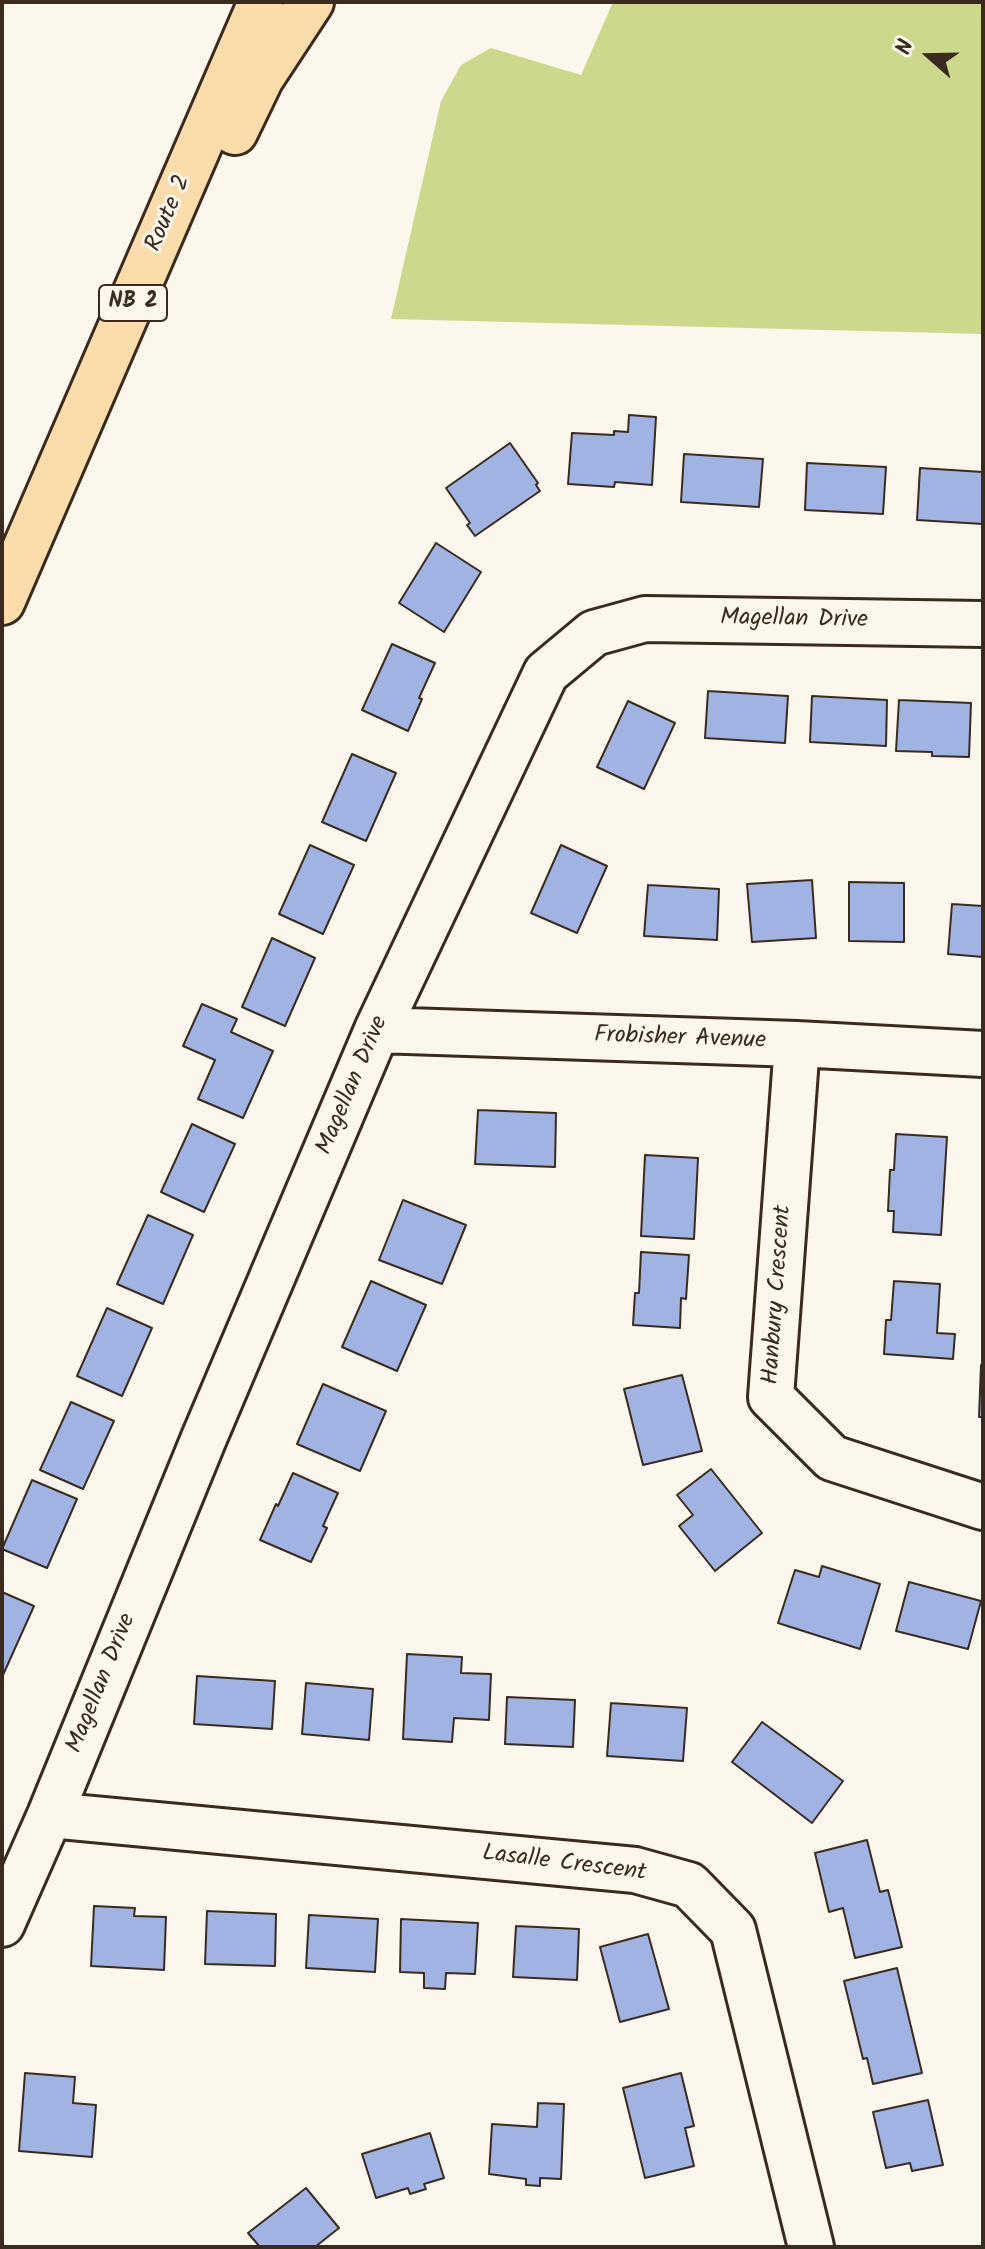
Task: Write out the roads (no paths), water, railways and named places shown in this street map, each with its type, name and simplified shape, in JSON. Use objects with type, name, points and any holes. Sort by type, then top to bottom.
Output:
[{"type":"highway","name":"Route 2","points":[[2,602],[261,2]]},
{"type":"highway","points":[[138,290],[204,193],[261,78],[311,2]]},
{"type":"street","name":"Magellan Drive","points":[[2,1924],[377,1030],[546,673],[594,633],[645,619],[983,624]]},
{"type":"street","name":"Frobisher Avenue","points":[[377,1030],[797,1044],[983,1054]]},
{"type":"street","name":"Hanbury Crescent","points":[[797,1044],[771,1397],[832,1458],[983,1507]]},
{"type":"street","name":"Lasalle Crescent","points":[[50,1815],[635,1870],[689,1885],[733,1930],[811,2247]]}]
